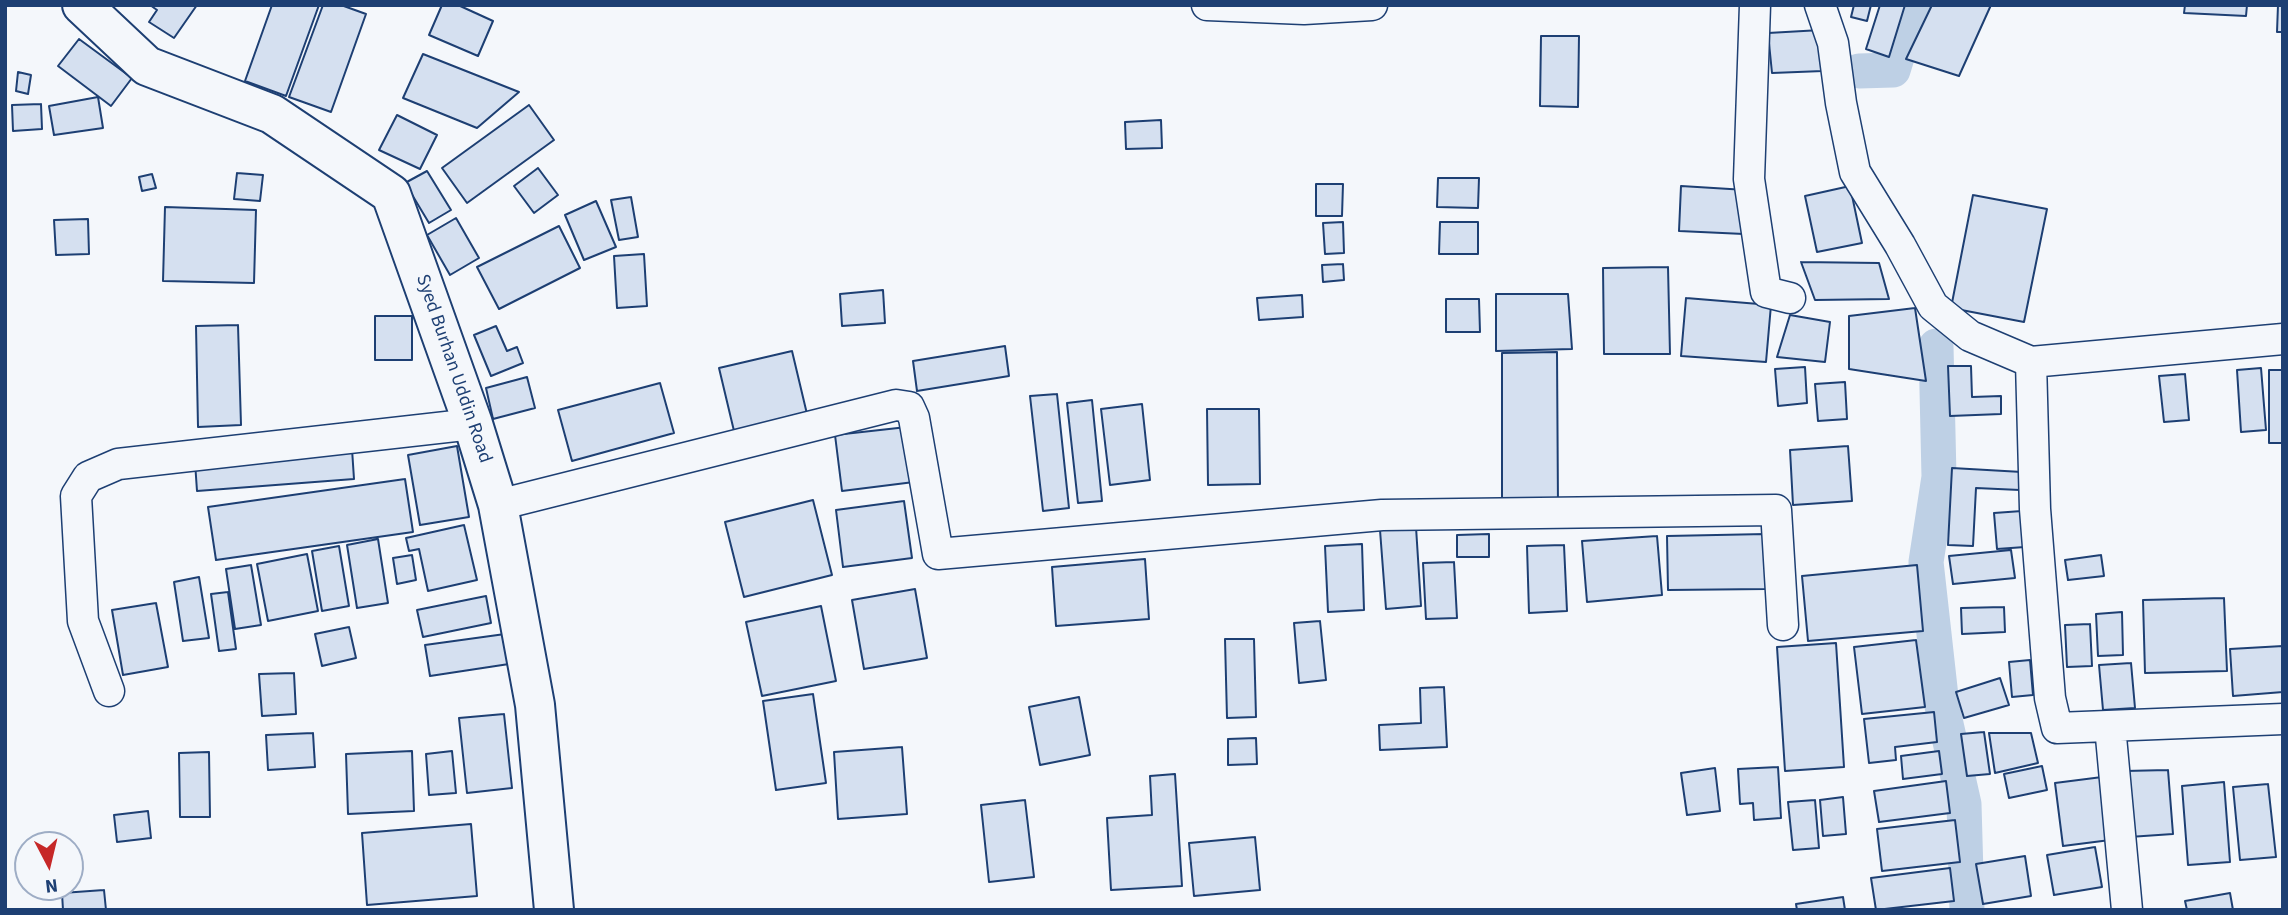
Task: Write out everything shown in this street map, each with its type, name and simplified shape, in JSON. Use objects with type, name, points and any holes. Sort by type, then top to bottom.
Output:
[{"type":"street","name":"Syed Burhan Uddin Road","points":[[82,5],[147,66],[272,114],[391,194],[473,424],[498,505],[535,705],[554,910]]},
{"type":"street","points":[[1207,5],[1304,9],[1372,5]]},
{"type":"street","points":[[1755,5],[1749,179],[1766,292],[1790,298]]},
{"type":"street","points":[[1820,5],[1833,43],[1841,103],[1855,172],[1900,245],[1933,306],[1970,336],[2031,362],[2283,339]]},
{"type":"street","points":[[2031,362],[2035,509],[2050,698],[2057,728],[2283,719]]},
{"type":"street","points":[[498,505],[897,405],[909,407],[914,418],[938,554],[1382,515],[1776,510],[1783,625]]},
{"type":"street","points":[[109,691],[83,621],[76,496],[88,477],[118,464],[473,424]]},
{"type":"street","points":[[2110,726],[2127,910]]},
{"type":"building","points":[[150,5],[197,5],[174,38],[149,22],[157,10]]},
{"type":"building","points":[[272,5],[319,5],[286,96],[245,81]]},
{"type":"building","points":[[323,5],[341,5],[366,14],[331,112],[289,97]]},
{"type":"building","points":[[442,5],[458,5],[493,21],[478,56],[429,35]]},
{"type":"building","points":[[1854,5],[1871,5],[1867,21],[1851,17]]},
{"type":"building","points":[[1880,5],[1905,5],[1889,57],[1866,49]]},
{"type":"building","points":[[1932,5],[1991,5],[1959,76],[1906,59]]},
{"type":"building","points":[[2185,5],[2247,5],[2246,16],[2184,13]]},
{"type":"building","points":[[2278,5],[2283,5],[2283,32],[2277,32]]},
{"type":"building","points":[[1821,30],[1823,71],[1772,73],[1768,33]]},
{"type":"building","points":[[1541,36],[1579,36],[1578,107],[1540,106]]},
{"type":"building","points":[[79,39],[132,78],[111,106],[58,66]]},
{"type":"building","points":[[423,54],[519,92],[477,128],[403,98]]},
{"type":"building","points":[[18,72],[31,75],[28,94],[16,91]]},
{"type":"building","points":[[98,97],[103,128],[54,135],[49,106]]},
{"type":"building","points":[[41,104],[42,129],[13,131],[12,105]]},
{"type":"building","points":[[529,105],[554,140],[467,203],[442,168]]},
{"type":"building","points":[[397,115],[437,135],[420,169],[379,150]]},
{"type":"building","points":[[1161,120],[1162,148],[1126,149],[1125,122]]},
{"type":"building","points":[[538,168],[558,195],[534,213],[514,186]]},
{"type":"building","points":[[427,171],[451,210],[429,223],[405,183]]},
{"type":"building","points":[[237,173],[263,175],[260,201],[234,199]]},
{"type":"building","points":[[152,174],[156,188],[142,191],[139,177]]},
{"type":"building","points":[[1438,178],[1479,178],[1478,208],[1437,207]]},
{"type":"building","points":[[1316,184],[1343,184],[1342,216],[1316,216]]},
{"type":"building","points":[[1681,186],[1746,190],[1744,234],[1679,231]]},
{"type":"building","points":[[1850,186],[1862,243],[1817,252],[1805,196]]},
{"type":"building","points":[[1973,195],[2047,209],[2024,322],[1951,308]]},
{"type":"building","points":[[631,197],[638,237],[619,240],[611,200]]},
{"type":"building","points":[[596,201],[616,247],[584,260],[565,215]]},
{"type":"building","points":[[165,207],[256,210],[254,283],[163,281]]},
{"type":"building","points":[[456,218],[479,258],[450,275],[427,235]]},
{"type":"building","points":[[88,219],[89,254],[56,255],[54,220]]},
{"type":"building","points":[[1343,222],[1344,253],[1325,254],[1323,223]]},
{"type":"building","points":[[1440,222],[1478,222],[1478,254],[1439,254]]},
{"type":"building","points":[[559,226],[580,268],[499,309],[477,267]]},
{"type":"building","points":[[644,254],[647,306],[617,308],[614,256]]},
{"type":"building","points":[[1801,262],[1879,263],[1889,299],[1815,300]]},
{"type":"building","points":[[1343,264],[1344,280],[1323,282],[1322,265]]},
{"type":"building","points":[[1668,267],[1670,354],[1604,354],[1603,268]]},
{"type":"building","points":[[883,290],[885,323],[842,326],[840,294]]},
{"type":"building","points":[[1496,294],[1568,294],[1572,349],[1496,351]]},
{"type":"building","points":[[1302,295],[1303,317],[1259,320],[1257,298]]},
{"type":"building","points":[[1686,298],[1771,305],[1766,362],[1681,356]]},
{"type":"building","points":[[1446,299],[1479,299],[1480,332],[1446,332]]},
{"type":"building","points":[[1915,308],[1926,381],[1849,369],[1849,316]]},
{"type":"building","points":[[1790,315],[1830,322],[1825,362],[1777,357]]},
{"type":"building","points":[[375,316],[412,316],[412,360],[375,360]]},
{"type":"building","points":[[238,325],[241,425],[198,427],[196,326]]},
{"type":"building","points":[[496,326],[507,351],[517,347],[523,363],[491,376],[474,335]]},
{"type":"building","points":[[1005,346],[1009,376],[917,391],[913,361]]},
{"type":"building","points":[[792,351],[807,414],[734,431],[719,368]]},
{"type":"building","points":[[1557,352],[1558,508],[1502,509],[1502,353]]},
{"type":"building","points":[[1948,366],[1971,366],[1972,397],[2001,396],[2001,414],[1950,416]]},
{"type":"building","points":[[1805,367],[1807,403],[1778,406],[1775,369]]},
{"type":"building","points":[[2261,368],[2266,430],[2241,432],[2237,370]]},
{"type":"building","points":[[2269,370],[2283,370],[2283,443],[2269,443]]},
{"type":"building","points":[[2185,374],[2189,420],[2164,422],[2159,376]]},
{"type":"building","points":[[527,377],[535,408],[493,419],[486,388]]},
{"type":"building","points":[[1845,382],[1847,419],[1818,421],[1815,384]]},
{"type":"building","points":[[660,383],[674,433],[572,461],[558,410]]},
{"type":"building","points":[[1057,394],[1069,508],[1043,511],[1030,396]]},
{"type":"building","points":[[1092,400],[1102,501],[1078,503],[1067,403]]},
{"type":"building","points":[[1142,404],[1150,480],[1110,485],[1101,409]]},
{"type":"building","points":[[1207,409],[1259,409],[1260,484],[1208,485]]},
{"type":"building","points":[[907,427],[914,482],[842,491],[835,435]]},
{"type":"building","points":[[457,446],[469,517],[420,525],[408,455]]},
{"type":"building","points":[[1848,446],[1852,501],[1793,505],[1790,450]]},
{"type":"building","points":[[352,449],[354,479],[197,491],[195,462]]},
{"type":"building","points":[[1952,468],[2022,472],[2020,490],[1976,488],[1973,546],[1948,545]]},
{"type":"building","points":[[405,479],[413,532],[216,560],[208,507]]},
{"type":"building","points":[[813,500],[832,575],[744,597],[725,522]]},
{"type":"building","points":[[904,501],[912,558],[843,567],[836,510]]},
{"type":"building","points":[[2022,511],[2025,547],[1997,549],[1994,513]]},
{"type":"building","points":[[464,525],[477,580],[428,591],[419,549],[409,551],[406,538]]},
{"type":"building","points":[[1416,527],[1421,606],[1386,609],[1380,530]]},
{"type":"building","points":[[1489,534],[1489,557],[1457,557],[1457,535]]},
{"type":"building","points":[[1766,534],[1766,589],[1668,590],[1667,536]]},
{"type":"building","points":[[1657,536],[1662,595],[1587,602],[1582,541]]},
{"type":"building","points":[[378,539],[388,603],[357,608],[347,545]]},
{"type":"building","points":[[1362,544],[1364,610],[1328,612],[1325,546]]},
{"type":"building","points":[[1564,545],[1567,611],[1529,613],[1527,546]]},
{"type":"building","points":[[339,546],[349,606],[322,611],[312,551]]},
{"type":"building","points":[[2011,550],[2015,578],[1953,584],[1949,556]]},
{"type":"building","points":[[307,554],[318,611],[268,621],[257,564]]},
{"type":"building","points":[[412,555],[416,580],[397,584],[393,558]]},
{"type":"building","points":[[2101,555],[2104,576],[2068,580],[2065,560]]},
{"type":"building","points":[[1145,559],[1149,619],[1056,626],[1052,567]]},
{"type":"building","points":[[1454,562],[1457,618],[1426,619],[1423,563]]},
{"type":"building","points":[[251,565],[261,625],[235,629],[226,569]]},
{"type":"building","points":[[1917,565],[1923,631],[1808,641],[1802,576]]},
{"type":"building","points":[[199,577],[209,638],[183,641],[174,582]]},
{"type":"building","points":[[915,589],[927,658],[864,669],[852,600]]},
{"type":"building","points":[[228,592],[236,649],[219,651],[211,594]]},
{"type":"building","points":[[486,596],[491,623],[423,637],[417,610]]},
{"type":"building","points":[[2224,598],[2227,671],[2145,673],[2143,600]]},
{"type":"building","points":[[156,603],[168,667],[123,675],[112,610]]},
{"type":"building","points":[[821,606],[836,681],[762,696],[746,622]]},
{"type":"building","points":[[2004,607],[2005,632],[1962,634],[1961,608]]},
{"type":"building","points":[[2122,612],[2123,655],[2098,656],[2096,614]]},
{"type":"building","points":[[1320,621],[1326,680],[1299,683],[1294,623]]},
{"type":"building","points":[[2090,624],[2092,666],[2067,667],[2065,625]]},
{"type":"building","points":[[349,627],[356,658],[322,666],[315,634]]},
{"type":"building","points":[[505,634],[509,664],[430,676],[425,645]]},
{"type":"building","points":[[1225,639],[1254,639],[1256,717],[1227,718]]},
{"type":"building","points":[[1916,640],[1925,707],[1862,714],[1854,647]]},
{"type":"building","points":[[1836,643],[1844,767],[1785,771],[1777,647]]},
{"type":"building","points":[[2283,646],[2283,692],[2233,696],[2230,649]]},
{"type":"building","points":[[2030,660],[2033,695],[2012,697],[2009,662]]},
{"type":"building","points":[[2131,663],[2135,708],[2103,710],[2099,665]]},
{"type":"building","points":[[294,673],[296,714],[262,716],[259,674]]},
{"type":"building","points":[[2000,678],[2009,705],[1964,718],[1956,692]]},
{"type":"building","points":[[1444,687],[1447,747],[1380,750],[1379,725],[1421,723],[1420,688]]},
{"type":"building","points":[[813,694],[826,783],[776,790],[763,701]]},
{"type":"building","points":[[1079,697],[1090,755],[1040,765],[1029,707]]},
{"type":"building","points":[[1934,712],[1937,742],[1895,747],[1896,760],[1869,763],[1864,719]]},
{"type":"building","points":[[504,714],[512,788],[467,793],[459,718]]},
{"type":"building","points":[[1984,732],[1990,774],[1967,776],[1961,734]]},
{"type":"building","points":[[313,733],[315,767],[268,770],[266,735]]},
{"type":"building","points":[[1989,733],[2031,733],[2038,763],[1995,773]]},
{"type":"building","points":[[1256,738],[1257,764],[1228,765],[1228,739]]},
{"type":"building","points":[[902,747],[907,814],[838,819],[834,752]]},
{"type":"building","points":[[412,751],[414,811],[348,814],[346,754]]},
{"type":"building","points":[[452,751],[456,793],[429,795],[426,754]]},
{"type":"building","points":[[1939,751],[1942,774],[1903,779],[1901,756]]},
{"type":"building","points":[[209,752],[210,817],[180,817],[179,753]]},
{"type":"building","points":[[2042,766],[2047,790],[2009,798],[2004,774]]},
{"type":"building","points":[[1778,767],[1781,818],[1754,820],[1753,803],[1740,804],[1738,769]]},
{"type":"building","points":[[1715,768],[1720,811],[1687,815],[1681,773]]},
{"type":"building","points":[[2168,770],[2173,834],[2129,837],[2125,771]]},
{"type":"building","points":[[1175,774],[1182,886],[1111,890],[1107,818],[1152,815],[1150,776]]},
{"type":"building","points":[[2110,776],[2118,839],[2063,846],[2055,783]]},
{"type":"building","points":[[1946,781],[1950,813],[1879,822],[1874,791]]},
{"type":"building","points":[[2224,782],[2230,862],[2188,865],[2182,786]]},
{"type":"building","points":[[2268,784],[2276,857],[2240,860],[2233,787]]},
{"type":"building","points":[[1843,797],[1846,834],[1823,836],[1820,800]]},
{"type":"building","points":[[1025,800],[1034,877],[989,882],[981,805]]},
{"type":"building","points":[[1815,800],[1819,848],[1793,850],[1788,802]]},
{"type":"building","points":[[148,811],[151,838],[117,842],[114,815]]},
{"type":"building","points":[[1955,820],[1960,862],[1882,871],[1877,829]]},
{"type":"building","points":[[471,824],[477,896],[367,905],[362,833]]},
{"type":"building","points":[[1255,837],[1260,890],[1194,896],[1189,843]]},
{"type":"building","points":[[2095,847],[2102,887],[2054,895],[2047,855]]},
{"type":"building","points":[[2025,856],[2031,896],[1983,904],[1976,864]]},
{"type":"building","points":[[1950,868],[1954,901],[1876,910],[1871,878]]},
{"type":"building","points":[[104,890],[106,910],[63,910],[62,901],[84,901],[84,891]]},
{"type":"building","points":[[2230,893],[2233,910],[2187,910],[2185,901]]},
{"type":"building","points":[[1843,897],[1845,910],[1797,910],[1796,904]]},
{"type":"waterway","points":[[1859,71],[1893,70],[1913,5]]},
{"type":"waterway","points":[[1936,346],[1939,477],[1926,562],[1942,706],[1964,804],[1967,910]]}]
